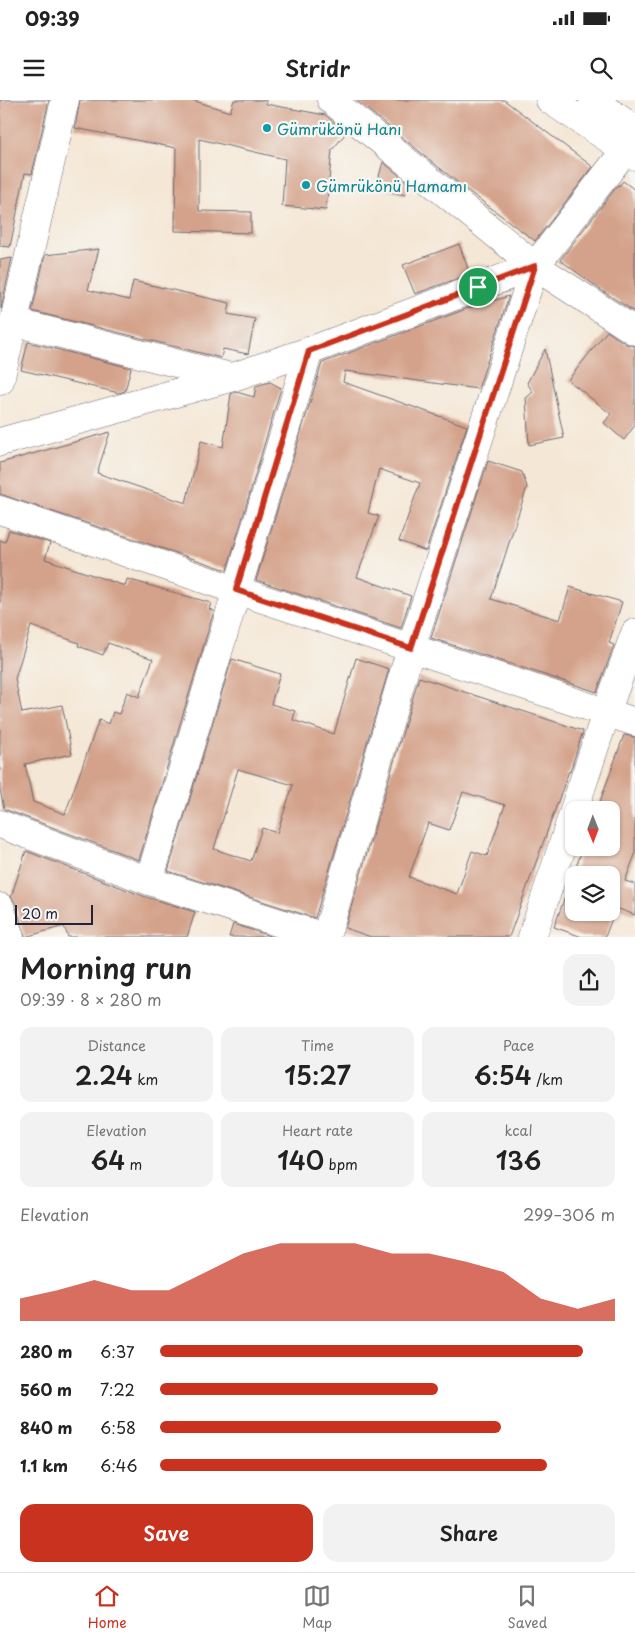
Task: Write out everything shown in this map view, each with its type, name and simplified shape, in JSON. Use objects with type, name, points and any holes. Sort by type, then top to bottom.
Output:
[{"type":"street","points":[[0,381],[65,100]]},
{"type":"street","points":[[330,100],[535,266],[635,331]]},
{"type":"street","points":[[550,100],[633,142]]},
{"type":"street","points":[[592,100],[633,142]]},
{"type":"street","points":[[0,824],[149,880],[325,937],[411,648],[535,266],[633,142]]},
{"type":"street","points":[[0,442],[233,377],[309,351],[535,266]]},
{"type":"street","points":[[14,322],[233,377]]},
{"type":"street","points":[[149,880],[309,351]]},
{"type":"street","points":[[0,510],[635,722]]},
{"type":"street","points":[[577,801],[635,633]]},
{"type":"street","points":[[532,937],[565,838]]},
{"type":"street","points":[[0,907],[10,937]]},
{"type":"building","points":[[0,100],[49,100],[32,174],[25,173],[10,247],[0,246]]},
{"type":"building","points":[[80,100],[192,100],[230,112],[234,100],[266,100],[266,104],[325,115],[346,133],[332,150],[326,210],[282,206],[285,159],[199,139],[199,211],[251,212],[251,233],[175,231],[176,148],[75,128]]},
{"type":"building","points":[[356,100],[504,100],[593,167],[535,241],[467,190]]},
{"type":"building","points":[[383,162],[408,183],[405,195],[376,187]]},
{"type":"building","points":[[623,181],[635,190],[635,312],[560,260]]},
{"type":"building","points":[[459,244],[470,274],[415,294],[403,265]]},
{"type":"building","points":[[99,249],[88,290],[129,300],[133,281],[230,303],[228,314],[255,319],[248,354],[223,349],[221,358],[32,311],[45,255]]},
{"type":"building","points":[[12,258],[1,309],[0,260]]},
{"type":"building","points":[[509,296],[478,389],[345,371],[343,382],[467,426],[426,551],[399,541],[420,483],[379,469],[368,513],[379,516],[357,577],[411,596],[401,628],[256,580],[322,363],[482,303]]},
{"type":"building","points":[[607,331],[626,344],[635,346],[635,425],[624,440],[604,423],[611,414],[568,380]]},
{"type":"building","points":[[28,342],[131,368],[125,391],[119,393],[21,370]]},
{"type":"building","points":[[545,349],[564,438],[529,445],[526,398],[533,392],[527,383]]},
{"type":"building","points":[[270,382],[281,388],[227,570],[0,494],[0,463],[110,432],[97,473],[186,503],[201,441],[223,447],[231,394],[236,392],[254,397],[256,386]]},
{"type":"building","points":[[488,461],[522,472],[527,487],[491,599],[560,620],[570,587],[622,602],[609,643],[614,645],[597,692],[431,638]]},
{"type":"building","points":[[9,530],[50,543],[45,559],[125,586],[127,579],[211,603],[209,609],[214,611],[139,860],[4,809],[0,790],[0,540],[5,542]],"holes":[[[31,626],[79,643],[78,646],[103,655],[108,643],[153,659],[139,697],[127,692],[119,714],[113,712],[109,724],[99,720],[65,814],[33,802],[25,764],[72,754],[62,705],[22,713],[15,679]]]},
{"type":"building","points":[[356,658],[389,669],[315,918],[168,871],[232,659],[280,674],[271,704],[295,711],[293,720],[334,734]],"holes":[[[238,769],[293,785],[277,833],[262,828],[251,861],[214,849]]]},
{"type":"building","points":[[419,677],[583,731],[570,772],[509,937],[371,937],[345,928]],"holes":[[[463,792],[505,805],[487,856],[472,851],[457,894],[409,877],[428,823],[449,830]]]},
{"type":"building","points":[[624,735],[635,737],[635,855],[625,881],[635,884],[635,915],[620,909],[620,866],[576,866],[580,856],[620,856],[620,801],[600,801]]},
{"type":"building","points":[[26,851],[143,896],[195,912],[187,937],[68,937],[64,926],[25,937],[15,902],[11,897]]},
{"type":"building","points":[[565,897],[565,921],[611,921],[605,937],[582,937],[554,927]]},
{"type":"building","points":[[233,924],[273,937],[229,937]]},
{"type":"place","name":"Gümrükönü Hanı","points":[[267,128]]},
{"type":"place","name":"Gümrükönü Hamamı","points":[[306,185]]},
{"type":"route","points":[[535,266],[411,648],[236,590],[309,351],[478,287],[535,266]]}]
